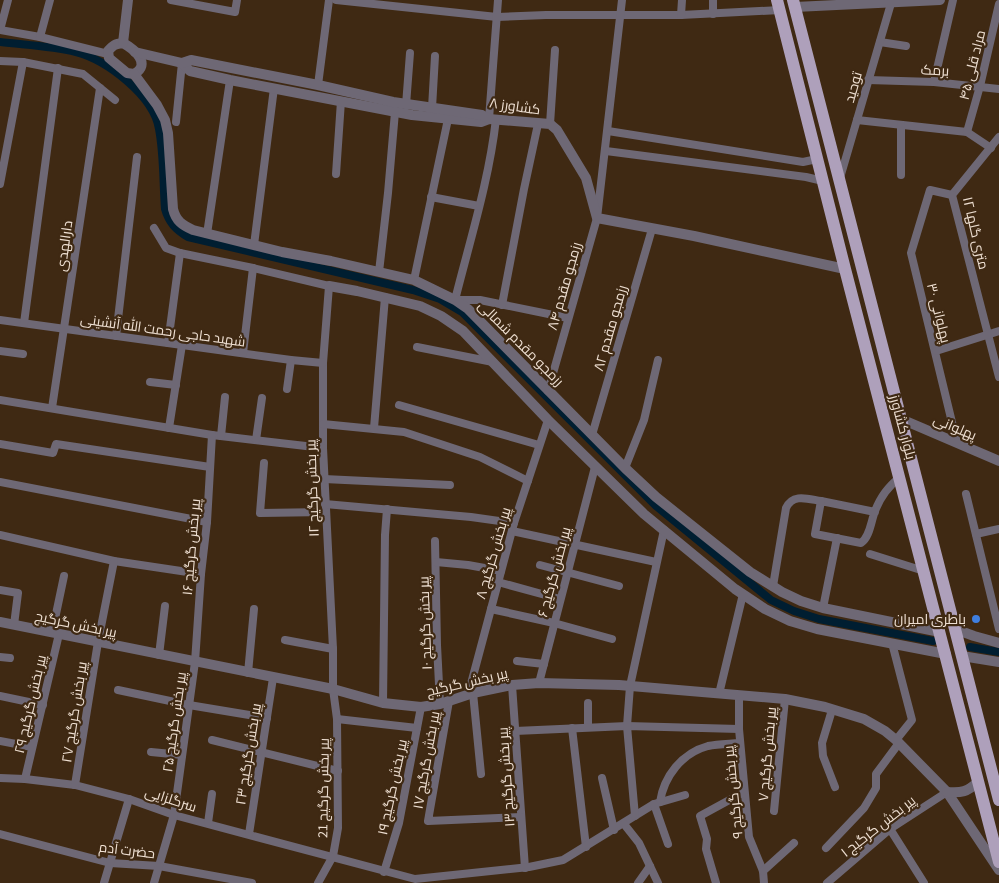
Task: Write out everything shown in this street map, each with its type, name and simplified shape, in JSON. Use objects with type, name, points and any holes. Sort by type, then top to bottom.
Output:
[{"type":"main road","name":"بلوار کشاورز","points":[[794,4],[999,800]]},
{"type":"main road","name":"بلوار کشاورز","points":[[779,5],[845,269],[999,862]]},
{"type":"main road","points":[[924,570],[939,567]]},
{"type":"street","points":[[8,0],[0,30],[40,37],[108,54]]},
{"type":"street","points":[[40,37],[50,0]]},
{"type":"street","points":[[122,43],[128,0]]},
{"type":"street","points":[[172,0],[235,12],[237,0]]},
{"type":"street","points":[[318,86],[330,0]]},
{"type":"street","points":[[336,0],[497,17],[713,14],[779,5]]},
{"type":"street","points":[[428,0],[428,10]]},
{"type":"street","points":[[498,0],[492,152],[455,300],[480,300],[568,318]]},
{"type":"street","name":"رزمجو مقدم ۸۴","points":[[548,391],[597,218],[622,0]]},
{"type":"street","points":[[681,15],[682,0]]},
{"type":"street","points":[[713,0],[713,14]]},
{"type":"street","points":[[794,4],[940,0]]},
{"type":"street","points":[[934,82],[953,0]]},
{"type":"street","name":"توحید","points":[[840,180],[891,1]]},
{"type":"street","name":"مراد قلی ۴۵","points":[[968,132],[999,4]]},
{"type":"street","points":[[880,42],[906,46]]},
{"type":"street","points":[[122,43],[135,52],[141,59],[142,64],[138,72],[134,74],[127,73],[109,58],[108,54],[112,46],[122,43]]},
{"type":"street","points":[[550,124],[555,50]]},
{"type":"street","points":[[135,52],[182,63],[190,71],[230,80],[395,112],[449,115],[414,280]]},
{"type":"street","points":[[406,105],[410,53]]},
{"type":"street","points":[[432,108],[435,56]]},
{"type":"street","name":"کشاورز ۸","points":[[182,63],[191,60],[406,105],[432,108],[449,115],[482,115],[493,119],[550,124],[557,130],[586,178],[597,218]]},
{"type":"street","points":[[0,61],[23,62],[83,74],[115,100]]},
{"type":"street","points":[[0,184],[23,62]]},
{"type":"street","points":[[176,122],[182,63]]},
{"type":"street","points":[[24,323],[58,68]]},
{"type":"street","name":"رزمجو مقدم شمالی","points":[[134,74],[157,105],[165,120],[168,133],[170,189],[175,217],[181,225],[207,234],[414,280],[455,300],[482,323],[656,497],[750,572],[801,601],[823,608],[940,632]]},
{"type":"street","points":[[207,234],[230,80]]},
{"type":"street","name":"برمک","points":[[868,80],[934,82],[999,89]]},
{"type":"street","name":"دارالهدی","points":[[52,408],[100,88]]},
{"type":"street","points":[[254,245],[274,88]]},
{"type":"street","points":[[336,174],[341,101]]},
{"type":"street","points":[[380,272],[395,112]]},
{"type":"street","points":[[857,120],[968,132],[991,148]]},
{"type":"street","points":[[502,305],[538,124]]},
{"type":"street","points":[[901,125],[901,175]]},
{"type":"street","points":[[608,131],[799,161],[817,159]]},
{"type":"street","name":"۱۲ متری گلها","points":[[999,137],[952,194],[999,378]]},
{"type":"street","points":[[710,164],[712,147]]},
{"type":"street","points":[[606,151],[799,176],[823,181]]},
{"type":"street","points":[[116,336],[137,156]]},
{"type":"street","points":[[799,161],[799,176]]},
{"type":"street","name":"پهلوانی ۳۰","points":[[952,194],[930,190],[911,253],[957,443]]},
{"type":"street","points":[[431,197],[479,206]]},
{"type":"street","points":[[597,218],[845,269]]},
{"type":"street","points":[[154,228],[166,248],[180,253],[386,297],[420,306],[441,316],[463,331],[548,420],[644,514],[743,594],[765,609],[817,629],[946,654]]},
{"type":"street","name":"رزمجو مقدم ۸۲","points":[[592,435],[652,229]]},
{"type":"street","points":[[168,343],[180,253]]},
{"type":"street","points":[[243,353],[253,268]]},
{"type":"street","name":"پیر بخش گرگیج ۱۲","points":[[329,286],[322,363],[322,448],[333,689]]},
{"type":"street","points":[[374,428],[386,297]]},
{"type":"street","name":"شهید حاجی رحمت الله آنشینی","points":[[0,320],[322,363]]},
{"type":"street","points":[[936,351],[999,331]]},
{"type":"street","points":[[169,428],[182,345]]},
{"type":"street","points":[[417,347],[493,362]]},
{"type":"street","points":[[0,351],[24,354]]},
{"type":"street","points":[[287,388],[291,360]]},
{"type":"street","points":[[625,468],[644,420],[658,360]]},
{"type":"street","points":[[150,382],[176,385]]},
{"type":"street","points":[[221,436],[225,396]]},
{"type":"street","points":[[256,440],[262,398]]},
{"type":"street","points":[[0,400],[212,435],[322,448]]},
{"type":"street","points":[[400,405],[540,445]]},
{"type":"street","name":"پهلوانی","points":[[901,419],[999,461]]},
{"type":"street","name":"پیر بخش گرگیج ۸","points":[[470,694],[513,527],[548,420]]},
{"type":"street","points":[[323,424],[404,432],[480,457],[528,481]]},
{"type":"street","name":"پیر بخش گرگیج ۱۶","points":[[194,662],[207,522],[212,435]]},
{"type":"street","points":[[0,444],[53,453],[56,444],[210,467]]},
{"type":"street","points":[[264,463],[260,513],[326,508],[387,509],[471,517],[574,545],[656,562]]},
{"type":"street","name":"پیر بخش گرگیج ۶","points":[[539,683],[595,467]]},
{"type":"street","points":[[821,501],[815,534],[861,543],[866,540],[874,512],[887,488],[900,477]]},
{"type":"street","points":[[324,479],[450,485]]},
{"type":"street","points":[[0,482],[207,522]]},
{"type":"street","points":[[966,494],[999,629]]},
{"type":"street","points":[[773,586],[786,508],[789,501],[793,498],[821,501],[874,512]]},
{"type":"street","points":[[383,703],[387,509]]},
{"type":"street","points":[[976,534],[999,529]]},
{"type":"street","points":[[635,816],[627,726],[630,686],[664,530]]},
{"type":"street","points":[[0,535],[114,562],[201,574]]},
{"type":"street","points":[[823,608],[837,538]]},
{"type":"street","name":"پیر بخش گرگیج ۱۰","points":[[435,541],[437,645],[445,702]]},
{"type":"street","points":[[870,554],[924,570]]},
{"type":"street","name":"پیر بخش گرگیج ۲۷","points":[[75,785],[98,642],[114,562]]},
{"type":"street","points":[[436,562],[501,571]]},
{"type":"street","points":[[540,565],[618,586]]},
{"type":"street","name":"پیر بخش گرگیج ۲۹","points":[[25,779],[43,705],[64,576]]},
{"type":"street","points":[[498,582],[560,599]]},
{"type":"street","points":[[0,590],[18,593],[14,625]]},
{"type":"street","points":[[719,694],[743,594]]},
{"type":"street","points":[[159,655],[164,606]]},
{"type":"street","points":[[248,673],[254,609]]},
{"type":"street","points":[[491,609],[554,623],[612,639]]},
{"type":"street","name":"پیر بخش گرگیج","points":[[0,622],[333,689],[383,703],[421,707],[512,685],[539,683],[630,686],[785,699],[832,710],[864,719],[898,742],[947,792],[999,870]]},
{"type":"street","points":[[955,629],[999,642]]},
{"type":"street","points":[[285,640],[332,649]]},
{"type":"street","points":[[826,848],[864,808],[876,788],[876,774],[912,720],[892,643]]},
{"type":"street","points":[[962,656],[999,662]]},
{"type":"street","points":[[0,657],[10,658]]},
{"type":"street","points":[[517,661],[544,664]]},
{"type":"street","name":"پیر بخش گرگیج ۲۵","points":[[154,883],[174,814],[194,662]]},
{"type":"street","name":"پیر بخش گرگیج ۲۳","points":[[249,834],[273,678]]},
{"type":"street","name":"پیر بخش گرگیج ۱۳","points":[[512,685],[525,868]]},
{"type":"street","name":"پیر بخش گرگیج 21","points":[[318,883],[333,856],[338,828],[337,719],[333,689]]},
{"type":"street","points":[[118,690],[189,705],[267,718]]},
{"type":"street","points":[[470,694],[481,774]]},
{"type":"street","name":"پیر بخش گرگیج ۹","points":[[739,695],[738,730],[749,837],[763,871],[764,883]]},
{"type":"street","points":[[0,696],[43,705]]},
{"type":"street","name":"پیر بخش گرگیج ۷","points":[[774,811],[785,699]]},
{"type":"street","name":"پیر بخش گرگیج ۱۷","points":[[445,702],[428,821],[522,817]]},
{"type":"street","points":[[588,703],[588,727]]},
{"type":"street","name":"پیر بخش گرگیج ۱۹","points":[[384,872],[399,824],[421,707]]},
{"type":"street","points":[[832,710],[822,743],[823,756],[835,787]]},
{"type":"street","points":[[337,719],[417,728]]},
{"type":"street","points":[[515,731],[627,726],[738,730]]},
{"type":"street","points":[[572,728],[586,847]]},
{"type":"street","points":[[212,740],[338,771]]},
{"type":"street","points":[[0,741],[32,747]]},
{"type":"street","points":[[668,844],[657,803],[668,775],[679,762],[699,749],[740,742]]},
{"type":"street","points":[[151,752],[182,755]]},
{"type":"street","name":"سرگلزایی","points":[[0,778],[75,785],[129,798],[174,814],[333,856],[415,881]]},
{"type":"street","points":[[602,778],[614,830]]},
{"type":"street","points":[[947,792],[960,793],[978,782]]},
{"type":"street","points":[[716,883],[706,849],[707,839],[700,816],[744,792]]},
{"type":"street","name":"پیر بخش گرگیج ۱","points":[[833,881],[890,829],[947,792]]},
{"type":"street","points":[[208,823],[212,794]]},
{"type":"street","points":[[415,881],[525,868],[563,860],[657,803],[685,795]]},
{"type":"street","points":[[104,883],[129,798]]},
{"type":"street","points":[[624,824],[639,843],[658,883]]},
{"type":"street","points":[[890,829],[924,883]]},
{"type":"street","name":"حضرت آدم","points":[[0,834],[110,863],[159,866],[217,880],[252,883]]},
{"type":"street","points":[[763,871],[794,843]]},
{"type":"street","points":[[638,883],[650,866]]},
{"type":"street","points":[[394,883],[397,874]]},
{"type":"waterway","points":[[0,42],[57,48],[88,56],[115,71],[139,92],[148,104],[159,129],[163,159],[165,209],[171,222],[188,237],[413,290],[440,299],[462,312],[656,506],[771,600],[794,611],[819,619],[933,641]]},
{"type":"waterway","points":[[970,647],[999,652]]},
{"type":"place","name":"باطری امیران","points":[[976,619]]}]
